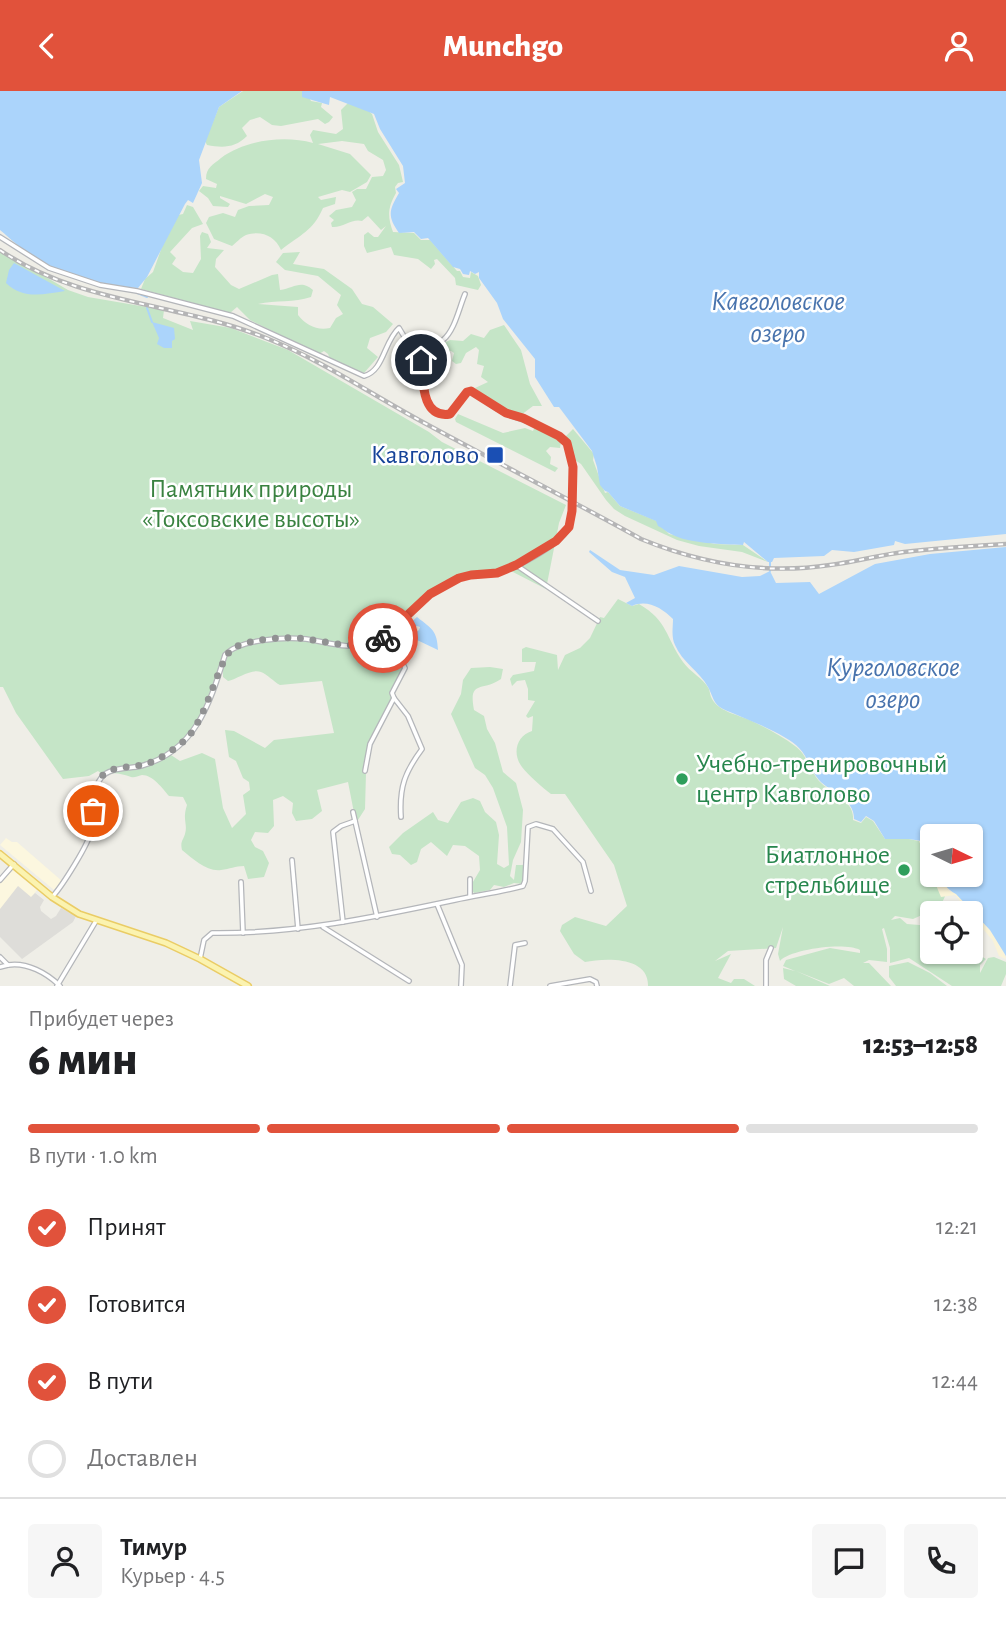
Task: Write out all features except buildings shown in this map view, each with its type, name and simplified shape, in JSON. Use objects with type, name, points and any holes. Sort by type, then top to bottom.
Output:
[{"type":"main road","points":[[0,854],[52,897],[96,921],[146,936],[200,958],[248,986]]},
{"type":"street","points":[[0,237],[49,268],[108,287],[137,291],[233,316],[364,376],[370,375],[376,369],[390,335],[399,328],[414,353],[420,356]]},
{"type":"street","points":[[52,897],[89,838],[93,801],[102,776],[112,771],[149,763],[174,749],[188,737],[200,721],[229,651],[251,643],[295,638],[340,645],[370,644],[386,636],[430,594],[459,578],[497,573],[516,565],[556,541],[566,531],[573,501],[572,457],[567,443],[559,436],[506,413],[471,391],[467,392],[450,414],[440,414],[428,404],[420,356],[422,352],[444,339],[456,318],[465,293]]},
{"type":"street","points":[[516,565],[598,621]]},
{"type":"street","points":[[386,636],[405,668],[392,693],[408,716],[422,749],[409,767],[400,794],[401,817]]},
{"type":"street","points":[[365,771],[370,744],[394,698]]},
{"type":"street","points":[[353,811],[377,916]]},
{"type":"street","points":[[343,922],[333,832],[355,821]]},
{"type":"street","points":[[200,958],[207,935],[212,933],[321,926],[523,886],[526,881],[528,827],[536,824],[550,827],[583,862],[591,891]]},
{"type":"street","points":[[292,860],[298,929]]},
{"type":"street","points":[[0,880],[14,865]]},
{"type":"street","points":[[470,879],[470,896]]},
{"type":"street","points":[[241,882],[243,933]]},
{"type":"street","points":[[437,904],[462,965],[461,986]]},
{"type":"street","points":[[0,967],[17,963],[27,966],[58,985],[96,921]]},
{"type":"street","points":[[321,926],[409,981]]},
{"type":"street","points":[[510,986],[515,945],[526,943]]},
{"type":"street","points":[[766,986],[766,960],[771,948]]},
{"type":"street","points":[[0,957],[8,965]]},
{"type":"street","points":[[550,986],[590,979],[603,986]]},
{"type":"shaded area","points":[[6,838],[17,842],[62,881],[54,890],[0,845]]},
{"type":"shaded area","points":[[12,869],[37,890],[32,897],[0,909],[0,883]]},
{"type":"shaded area","points":[[18,886],[31,897],[35,893],[44,900],[41,911],[51,919],[61,908],[76,916],[73,922],[22,959],[0,937],[0,909]]},
{"type":"green space","points":[[243,91],[302,91],[302,97],[322,103],[321,107],[333,117],[325,124],[318,119],[281,126],[272,125],[260,117],[250,120],[242,128],[247,136],[238,143],[224,147],[207,145],[205,141],[219,107]]},
{"type":"green space","points":[[349,102],[364,107],[372,114],[378,132],[399,165],[403,182],[395,187],[396,193],[389,212],[393,232],[414,233],[421,240],[430,240],[463,277],[470,278],[471,272],[478,276],[481,285],[478,290],[456,285],[455,278],[437,259],[431,269],[418,259],[394,255],[391,247],[367,253],[364,235],[368,232],[378,237],[386,226],[381,230],[368,216],[362,221],[332,227],[334,220],[329,216],[336,210],[352,207],[356,200],[352,192],[366,189],[372,177],[383,176],[386,170],[383,160],[368,151],[364,144],[342,141],[318,144],[350,154],[371,175],[367,182],[350,192],[342,190],[318,197],[321,200],[336,197],[335,204],[323,208],[310,227],[281,250],[275,241],[262,234],[246,235],[232,246],[214,239],[206,223],[209,217],[223,213],[235,217],[238,210],[249,206],[269,205],[273,197],[265,194],[246,204],[220,196],[230,204],[228,207],[213,206],[199,191],[203,186],[216,188],[217,184],[206,179],[210,167],[231,152],[253,143],[290,139],[313,143],[310,135],[313,130],[336,134],[343,129],[341,110]]},
{"type":"green space","points":[[187,205],[193,207],[203,224],[192,228],[170,252],[176,258],[172,264],[183,272],[193,273],[201,259],[200,236],[202,232],[208,234],[211,242],[207,248],[224,250],[216,259],[215,267],[231,285],[239,289],[278,274],[280,290],[305,285],[313,290],[311,297],[258,304],[298,307],[298,315],[308,324],[321,329],[330,328],[336,318],[343,314],[337,305],[341,295],[318,276],[285,270],[276,262],[283,253],[300,252],[293,264],[324,269],[352,289],[362,304],[373,307],[393,324],[386,332],[370,338],[367,348],[378,357],[364,373],[330,359],[324,351],[319,354],[250,320],[237,307],[230,313],[141,289],[145,279],[153,272],[173,216],[183,214]]},
{"type":"green space","name":"Памятник природы «Токсовские высоты»","points":[[0,250],[68,290],[88,297],[164,310],[163,318],[193,330],[190,321],[231,328],[288,350],[442,442],[566,505],[559,523],[546,589],[511,571],[459,576],[445,581],[427,593],[419,605],[385,635],[404,668],[390,690],[393,698],[369,744],[364,771],[365,809],[356,823],[348,782],[317,790],[322,811],[312,819],[296,821],[292,813],[293,803],[283,796],[273,800],[274,826],[268,833],[255,832],[251,840],[255,847],[263,851],[269,863],[264,877],[248,879],[244,866],[211,869],[182,850],[187,805],[183,797],[169,796],[150,777],[114,773],[104,776],[98,771],[89,776],[63,779],[16,713],[3,687],[0,687]],"holes":[[[229,652],[223,677],[228,681],[257,671],[266,674],[280,685],[322,681],[334,733],[274,740],[265,748],[234,731],[225,730],[229,757],[236,761],[243,778],[249,782],[250,790],[243,795],[246,814],[232,828],[223,808],[215,759],[202,753],[180,761],[171,755],[196,729],[224,654]]]},
{"type":"green space","points":[[504,325],[521,350],[530,384],[542,406],[533,406],[521,415],[506,412],[475,388],[488,382],[481,377],[484,366],[477,364],[479,350],[476,347],[466,353],[461,363],[456,364],[452,361],[454,353],[451,351],[427,356],[426,352],[450,340],[463,341],[471,334],[484,338],[490,330]]},
{"type":"green space","points":[[458,414],[503,433],[525,428],[533,431],[535,426],[558,437],[560,448],[550,447],[546,451],[551,457],[550,464],[558,468],[555,472],[456,422]]},
{"type":"green space","points":[[573,429],[594,454],[593,460],[605,493],[608,492],[620,506],[657,521],[669,534],[715,544],[743,545],[768,562],[742,552],[677,540],[614,509],[581,464],[572,458],[563,439]]},
{"type":"green space","name":"Учебно-тренировочный центр Кавголово","points":[[618,599],[632,606],[639,604],[648,610],[661,623],[683,662],[706,685],[712,699],[720,708],[765,727],[799,749],[819,781],[850,807],[853,820],[861,823],[866,817],[873,821],[885,839],[920,841],[920,887],[945,887],[948,890],[943,901],[920,901],[920,916],[913,919],[895,916],[891,920],[900,918],[907,924],[920,925],[920,964],[981,964],[980,973],[988,958],[994,957],[1006,962],[1006,974],[1001,986],[952,986],[909,958],[890,963],[890,948],[884,928],[887,962],[869,960],[863,963],[869,963],[891,986],[854,986],[844,978],[829,984],[796,971],[830,986],[796,986],[784,979],[783,968],[795,971],[783,966],[786,960],[830,948],[860,953],[860,950],[843,947],[818,948],[795,953],[780,961],[778,954],[783,927],[776,948],[728,951],[715,961],[731,954],[718,978],[731,983],[734,979],[744,979],[755,986],[648,986],[646,976],[634,964],[614,960],[585,962],[574,954],[560,931],[562,925],[575,917],[606,926],[627,906],[614,865],[565,794],[551,794],[528,774],[519,762],[517,746],[522,737],[532,731],[533,716],[526,716],[535,701],[528,700],[525,680],[517,681],[512,686],[510,679],[513,675],[534,671],[536,662],[522,662],[522,649],[526,647],[557,655],[558,670],[565,655],[580,648],[590,638],[600,617],[604,618]]},
{"type":"green space","points":[[471,668],[503,669],[501,679],[475,690],[474,710],[484,716],[503,772],[516,783],[523,810],[521,842],[510,876],[514,880],[516,865],[524,865],[523,884],[514,883],[504,887],[494,885],[490,890],[474,893],[470,887],[480,870],[479,856],[465,846],[453,845],[447,856],[431,842],[421,849],[417,862],[411,865],[400,855],[392,854],[389,847],[403,833],[433,812],[438,820],[448,823],[461,802],[473,798],[480,801],[485,812],[496,822],[499,835],[497,864],[504,868],[509,865],[507,827],[493,788],[485,775],[475,768],[451,714],[461,694],[463,680]]},
{"type":"green space","points":[[908,962],[930,973],[947,986],[896,986],[889,977],[889,966]]},
{"type":"sand","points":[[937,887],[947,887],[963,901],[955,895],[941,897]]},
{"type":"sand","points":[[983,923],[999,942],[1006,959],[999,956],[993,941],[983,929]]},
{"type":"water","points":[[0,91],[242,91],[219,107],[199,160],[202,183],[193,203],[188,200],[185,204],[147,277],[138,288],[98,282],[58,270],[30,254],[0,230]]},
{"type":"water","name":"Кавголовское озеро","points":[[302,91],[1006,91],[1006,534],[905,544],[895,541],[894,545],[854,552],[832,550],[824,556],[774,558],[772,562],[768,562],[744,542],[743,545],[687,540],[658,526],[656,521],[620,506],[600,485],[592,451],[559,407],[554,407],[535,377],[535,359],[503,319],[497,303],[479,278],[479,272],[475,274],[470,271],[469,275],[463,274],[460,269],[453,267],[428,238],[421,239],[414,232],[399,233],[395,227],[391,213],[399,193],[396,189],[405,183],[403,166],[374,114],[330,97],[329,105],[302,97]]},
{"type":"water","points":[[14,263],[65,291],[34,295],[19,292],[6,283]]},
{"type":"water","points":[[152,322],[174,328],[172,348],[157,344],[159,338]]},
{"type":"water","name":"Курголовское озеро","points":[[1006,547],[1006,956],[983,923],[983,901],[963,901],[947,887],[984,887],[984,824],[920,824],[920,841],[885,839],[874,821],[866,816],[861,822],[854,819],[846,801],[819,780],[802,752],[793,743],[717,705],[705,682],[678,651],[673,639],[673,619],[654,606],[632,606],[626,603],[635,598],[625,577],[612,572],[589,552],[590,550],[620,570],[654,575],[679,566],[742,577],[760,576],[770,571],[776,583],[810,582],[819,594],[875,564],[930,554]]},
{"type":"water","points":[[417,617],[433,631],[438,650],[417,640],[410,633],[414,634],[420,627],[412,628],[415,630],[410,632],[406,627]]},
{"type":"waterway","points":[[135,292],[147,297]]},
{"type":"waterway","points":[[147,308],[152,322]]},
{"type":"waterway","points":[[770,562],[770,571]]},
{"type":"railway","points":[[0,250],[30,268],[62,282],[233,326],[287,347],[641,539],[687,555],[734,565],[781,569],[830,565],[895,553],[1006,544]]},
{"type":"way so far","points":[[93,811],[97,784],[104,774],[156,760],[178,746],[194,731],[217,682],[225,656],[236,646],[295,638],[359,645],[370,644],[383,638]]},
{"type":"place","name":"Кавголово","points":[[495,455]]},
{"type":"place","name":"Учебно-тренировочный центр Кавголово","points":[[682,779]]},
{"type":"place","name":"Биатлонное стрельбище","points":[[904,870]]},
{"type":"route","points":[[383,638],[430,594],[459,578],[506,570],[556,541],[566,531],[572,511],[572,457],[567,443],[559,436],[523,418],[506,413],[471,391],[467,392],[450,414],[440,414],[428,404],[421,360]]}]
